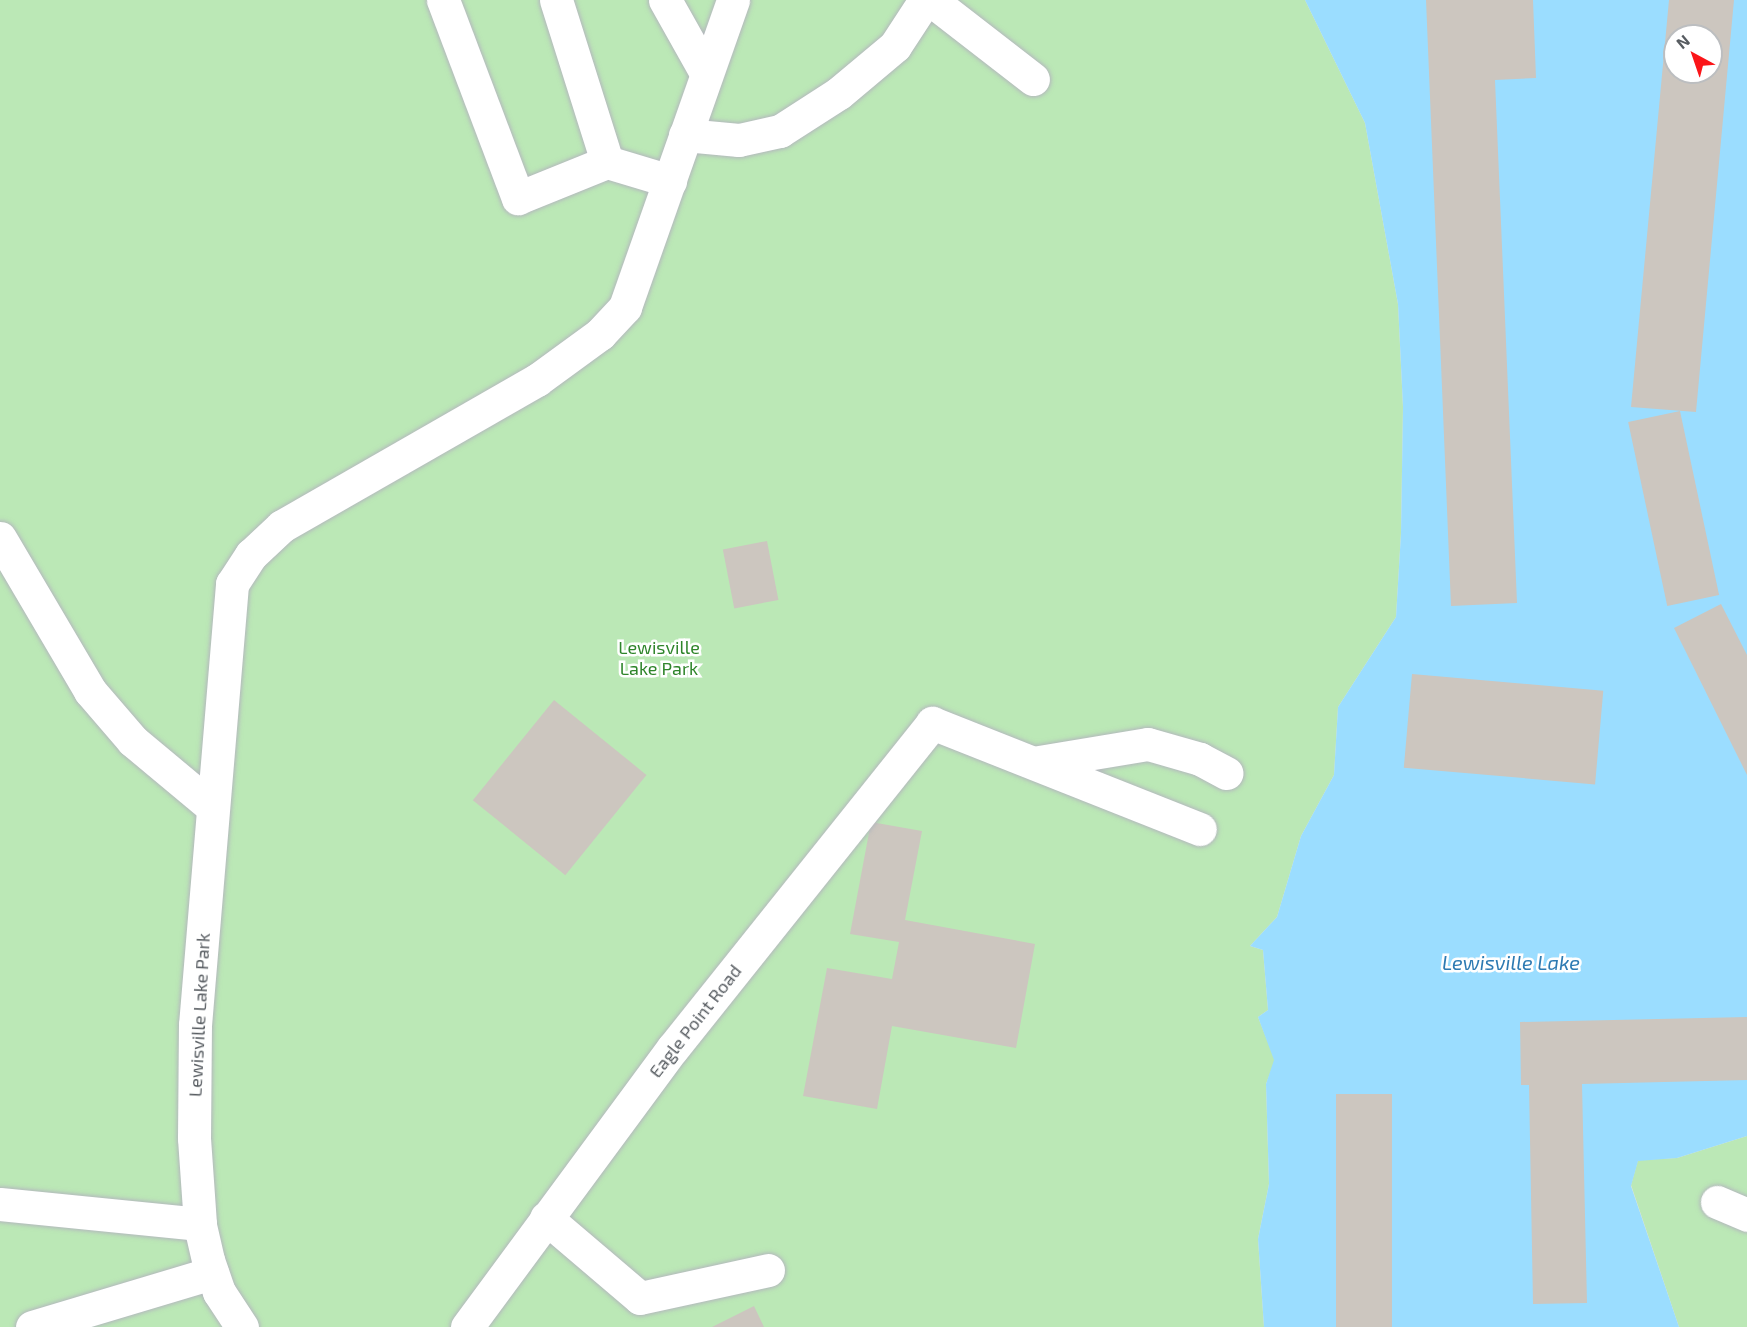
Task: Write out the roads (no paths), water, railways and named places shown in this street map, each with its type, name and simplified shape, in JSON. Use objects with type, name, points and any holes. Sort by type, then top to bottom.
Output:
[{"type":"street","points":[[443,0],[518,198],[607,162],[670,181]]},
{"type":"street","points":[[556,0],[607,162]]},
{"type":"street","points":[[666,0],[706,73]]},
{"type":"street","name":"Lewisville Lake Park","points":[[242,1327],[212,1273],[200,1224],[195,1024],[227,612],[232,584],[251,555],[282,526],[322,500],[537,380],[600,334],[625,307],[733,0]]},
{"type":"street","points":[[686,135],[739,140],[780,131],[839,93],[895,46],[925,0]]},
{"type":"street","points":[[931,0],[1033,79]]},
{"type":"street","points":[[0,538],[90,691],[133,741],[211,806]]},
{"type":"street","name":"Eagle Point Road","points":[[468,1327],[673,1048],[932,723],[1037,762]]},
{"type":"street","points":[[1037,762],[1148,744],[1200,759],[1226,773]]},
{"type":"street","points":[[1037,762],[1200,829]]},
{"type":"street","points":[[1717,1202],[1747,1215]]},
{"type":"street","points":[[0,1204],[200,1224]]},
{"type":"street","points":[[546,1218],[640,1298],[768,1270]]},
{"type":"street","points":[[32,1327],[212,1273]]},
{"type":"water","name":"Lewisville Lake","points":[[1305,0],[1747,0],[1747,1136],[1677,1158],[1638,1161],[1631,1186],[1679,1327],[1264,1327],[1258,1239],[1269,1184],[1266,1084],[1274,1060],[1258,1017],[1268,1010],[1263,950],[1250,946],[1277,917],[1301,836],[1334,775],[1338,707],[1396,617],[1401,533],[1403,407],[1398,304],[1365,123]]}]
